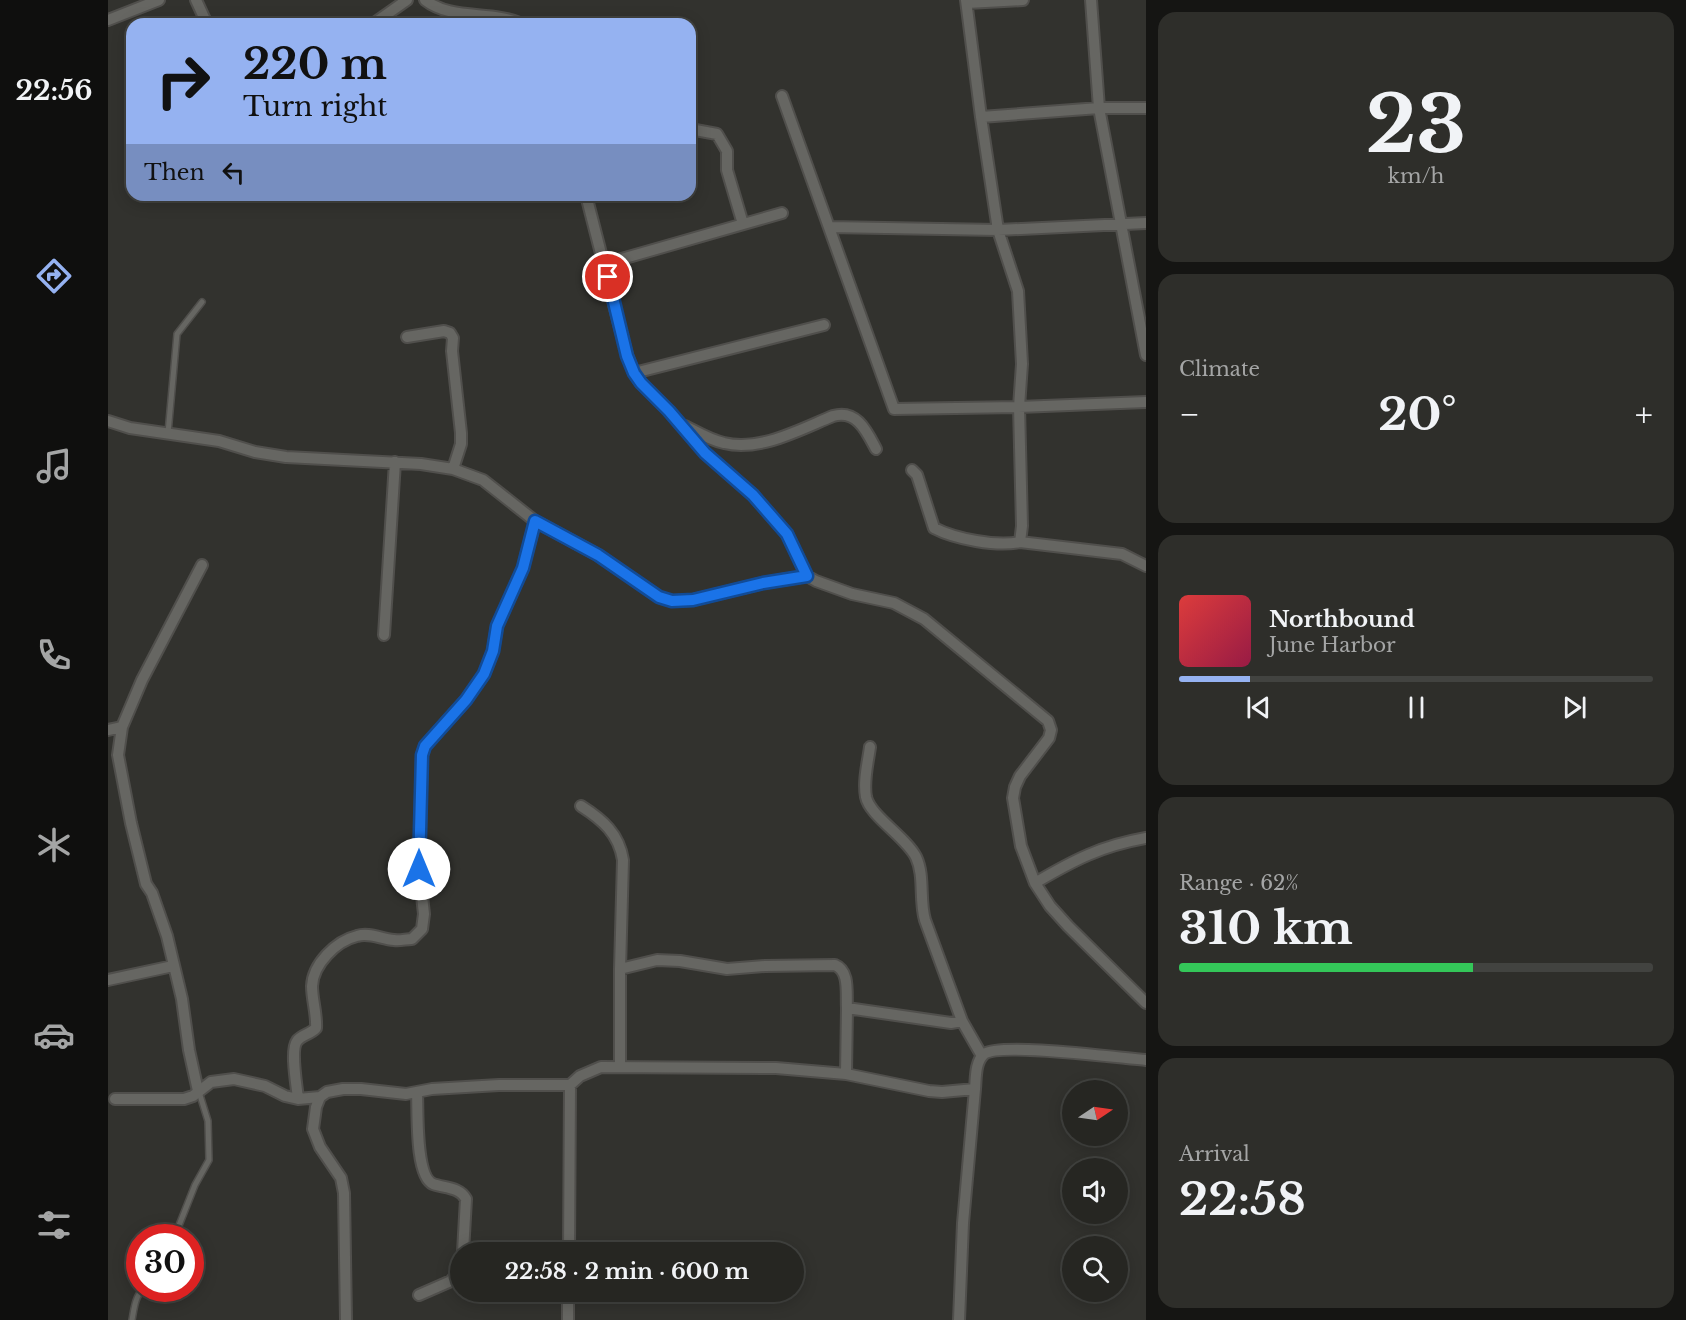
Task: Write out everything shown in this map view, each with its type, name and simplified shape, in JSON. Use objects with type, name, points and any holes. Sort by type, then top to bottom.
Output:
[{"type":"street","points":[[108,20],[159,0]]},
{"type":"street","points":[[196,0],[204,18]]},
{"type":"street","points":[[382,18],[407,0]]},
{"type":"street","points":[[425,0],[498,18]]},
{"type":"street","points":[[1020,542],[1022,526],[1019,408],[1022,364],[1018,291],[998,230],[967,1],[1023,0]]},
{"type":"street","points":[[1091,0],[1099,108],[1146,356]]},
{"type":"street","points":[[782,96],[894,409],[1019,408],[1146,402]]},
{"type":"street","points":[[981,117],[1099,108],[1146,108]]},
{"type":"street","points":[[696,129],[717,134],[727,151],[727,170],[743,224]]},
{"type":"street","points":[[588,201],[627,356],[634,373],[705,453],[753,495],[787,534],[807,576],[852,594],[894,603],[924,620],[1048,722],[1051,730],[1049,738],[1020,776],[1015,787],[1013,798],[1022,846],[1035,883],[1050,906],[1146,1003]]},
{"type":"street","points":[[604,264],[782,213]]},
{"type":"street","points":[[829,227],[998,230],[1146,223]]},
{"type":"street","points":[[634,373],[824,326]]},
{"type":"street","points":[[407,337],[444,331],[450,333],[453,338],[452,351],[461,444],[453,469]]},
{"type":"street","points":[[679,423],[724,443],[741,446],[762,442],[833,416],[844,415],[856,420],[864,427],[876,450]]},
{"type":"street","points":[[108,421],[130,429],[219,441],[255,452],[286,457],[395,462],[453,469],[483,480],[535,521],[598,555],[659,597],[672,601],[693,600],[763,583],[807,576]]},
{"type":"street","points":[[384,635],[395,462]]},
{"type":"street","points":[[912,470],[917,475],[934,528],[949,536],[1009,545],[1020,542],[1122,554],[1146,566]]},
{"type":"street","points":[[298,1099],[295,1042],[312,1033],[316,1028],[312,984],[316,969],[327,954],[341,943],[357,935],[372,935],[393,940],[412,939],[422,929],[424,914],[419,869],[422,755],[425,746],[466,700],[484,674],[493,651],[497,626],[523,568],[535,521]]},
{"type":"street","points":[[198,1091],[189,1050],[182,999],[161,919],[146,884],[118,755],[122,728],[142,680],[202,565]]},
{"type":"street","points":[[108,730],[122,728]]},
{"type":"street","points":[[870,747],[865,787],[867,802],[910,848],[916,858],[920,875],[921,907],[962,1020],[982,1056]]},
{"type":"street","points":[[581,806],[603,820],[621,849],[623,861],[620,1067]]},
{"type":"street","points":[[1035,883],[1092,852],[1123,842],[1146,838]]},
{"type":"street","points":[[620,969],[657,960],[680,961],[727,969],[765,966],[835,965],[840,967],[845,974],[848,1008],[846,1074]]},
{"type":"street","points":[[108,980],[173,966]]},
{"type":"street","points":[[848,1008],[951,1023],[962,1020]]},
{"type":"street","points":[[959,1320],[963,1223],[976,1068],[982,1056],[991,1050],[1025,1050],[1146,1060]]},
{"type":"street","points":[[115,1099],[184,1099],[211,1082],[234,1079],[265,1086],[285,1096],[298,1099],[320,1096],[343,1089],[396,1094],[432,1089],[499,1085],[570,1085],[580,1076],[592,1070],[620,1067],[776,1068],[846,1074],[929,1091],[975,1089]]},
{"type":"street","points":[[569,1242],[570,1085]]},
{"type":"street","points":[[417,1092],[424,1175],[432,1183],[459,1192],[466,1199],[464,1242]]},
{"type":"street","points":[[320,1096],[315,1107],[313,1129],[320,1147],[341,1178],[344,1193],[346,1320]]},
{"type":"street","points":[[420,1295],[450,1281]]},
{"type":"street","points":[[568,1302],[568,1320]]},
{"type":"lane","points":[[168,433],[177,334],[202,302]]},
{"type":"lane","points":[[180,1224],[195,1185],[209,1160],[208,1121],[198,1091]]},
{"type":"lane","points":[[132,1320],[136,1302]]},
{"type":"route","points":[[419,869],[422,755],[425,746],[466,700],[484,674],[493,651],[503,608],[523,568],[535,521],[598,555],[659,597],[672,601],[693,600],[763,583],[807,576],[787,534],[753,495],[705,453],[634,373],[627,356],[608,277]]}]
